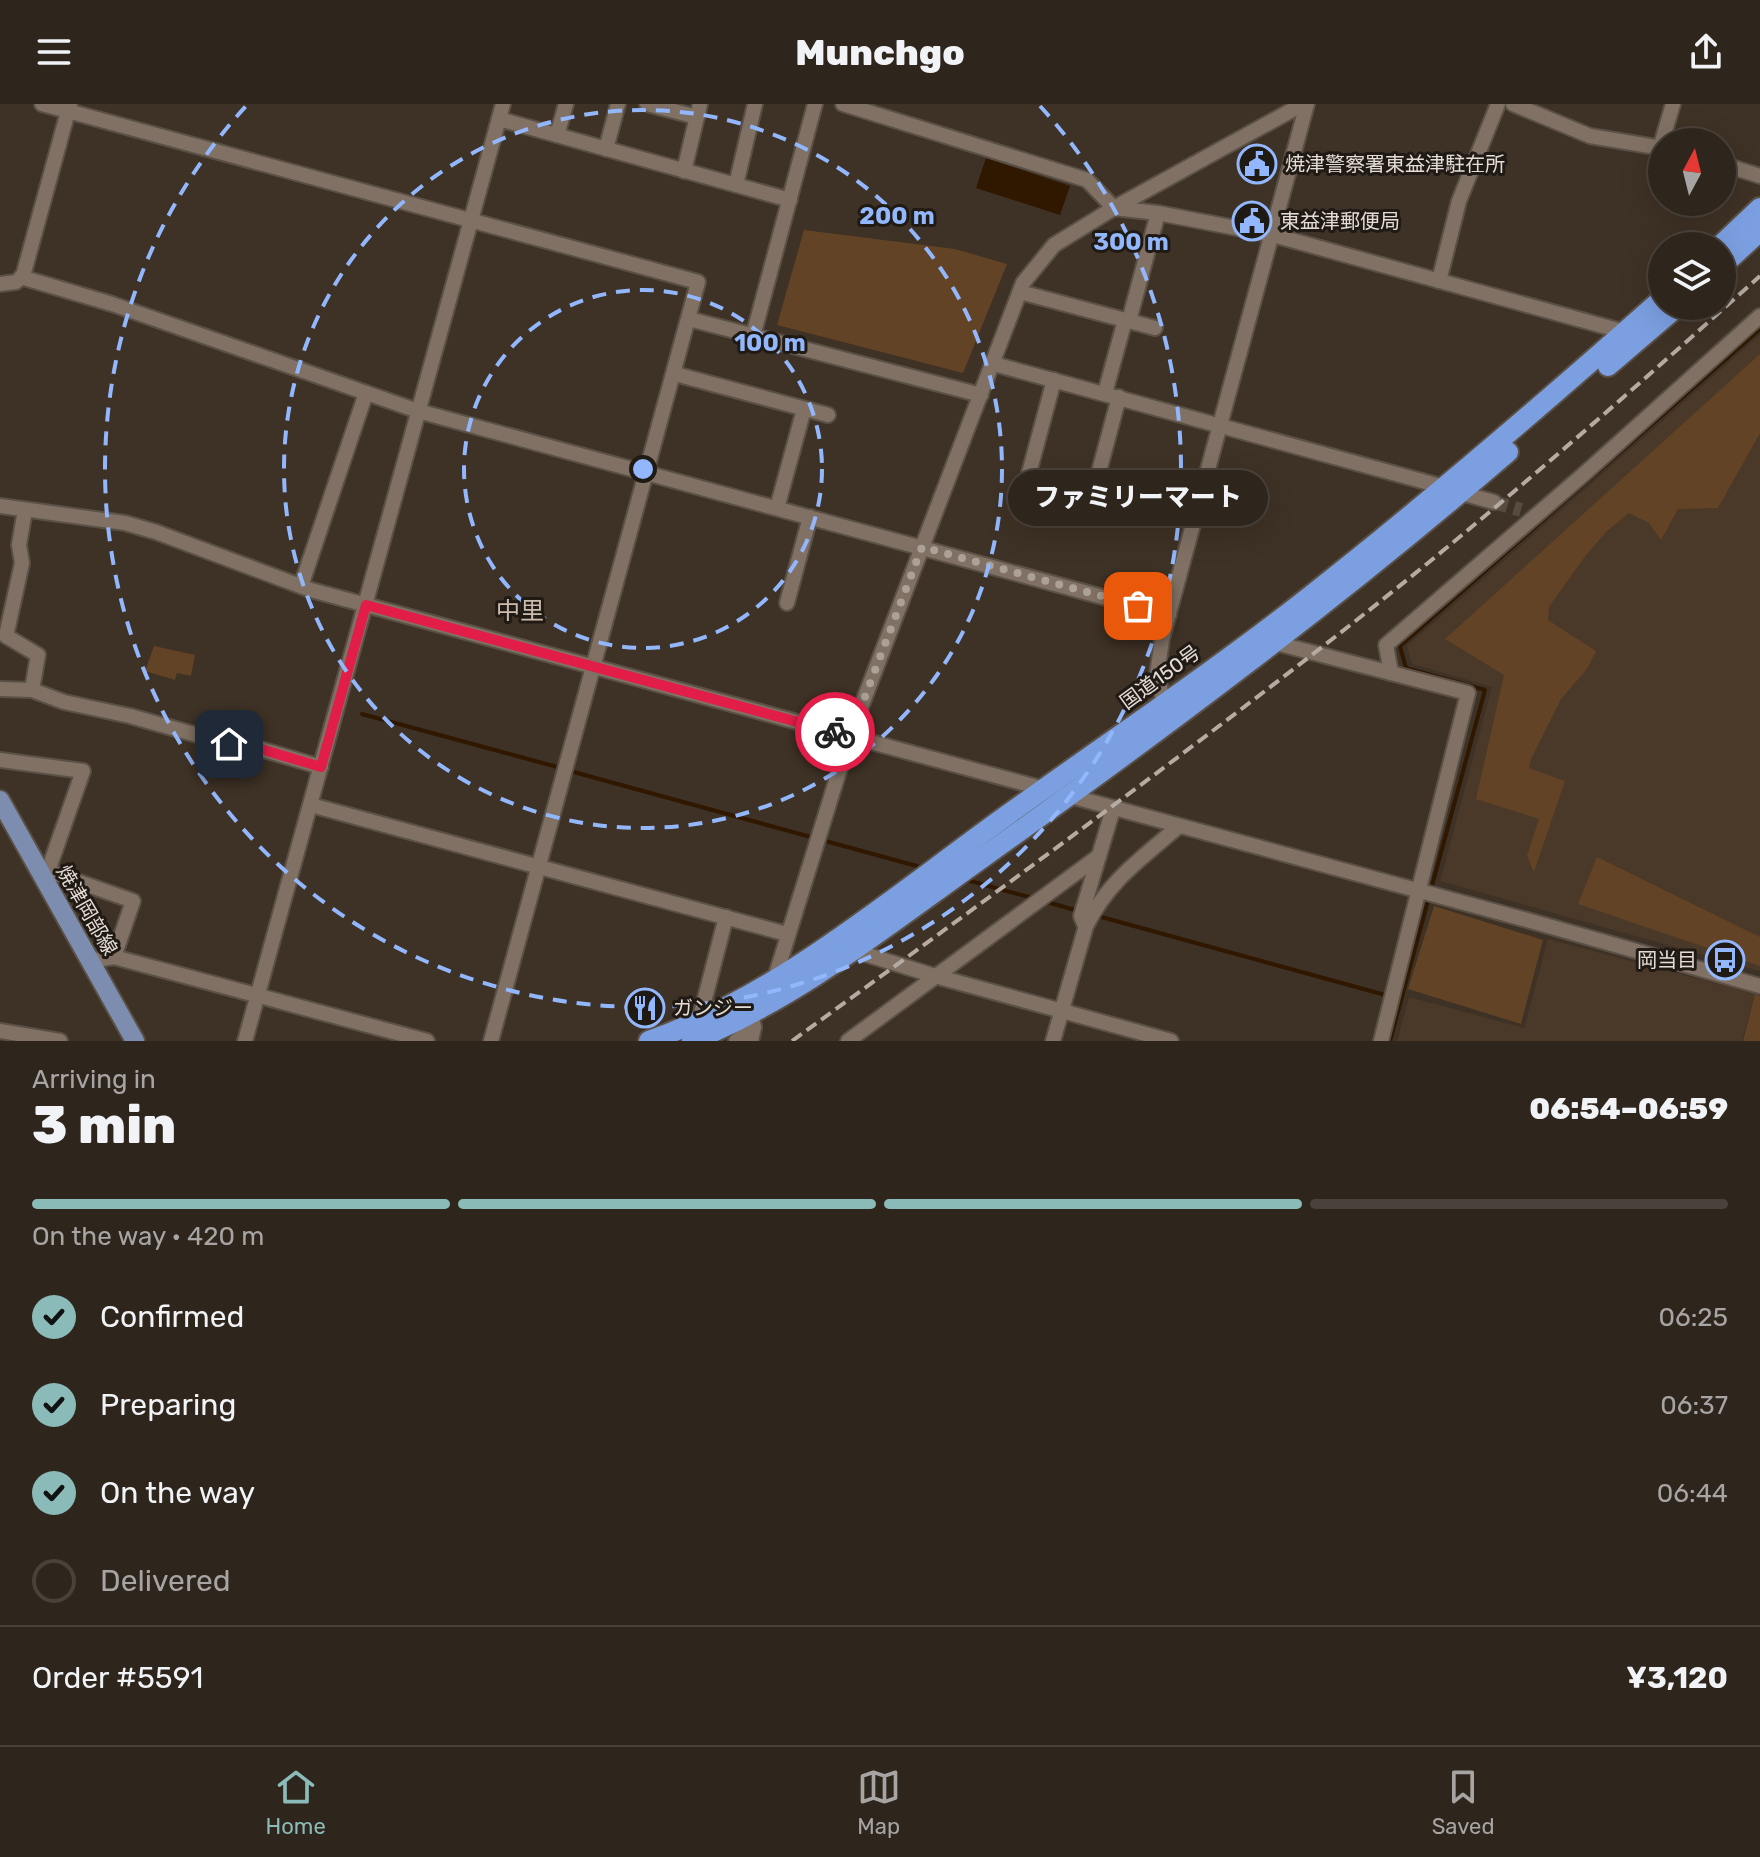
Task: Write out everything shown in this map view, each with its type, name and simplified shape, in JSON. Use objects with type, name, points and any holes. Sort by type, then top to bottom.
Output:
[{"type":"highway","points":[[1735,232],[1760,208]]},
{"type":"highway","points":[[1736,253],[1760,231]]},
{"type":"highway","name":"国道150号","points":[[692,1041],[752,1027],[775,1002],[1068,796],[1308,598],[1453,490],[1512,432],[1648,311]]},
{"type":"highway","name":"国道150号","points":[[649,1041],[699,1021],[774,982],[1043,789],[1166,713],[1272,642],[1661,320]]},
{"type":"main road","name":"焼津岡部線","points":[[0,800],[44,873],[135,1041]]},
{"type":"street","points":[[42,104],[69,108],[698,282],[491,1041]]},
{"type":"street","points":[[245,1041],[503,104]]},
{"type":"street","points":[[557,135],[566,104]]},
{"type":"street","points":[[606,149],[618,104]]},
{"type":"street","points":[[647,104],[699,110],[684,171]]},
{"type":"street","points":[[736,185],[755,104]]},
{"type":"street","points":[[753,336],[815,104]]},
{"type":"street","points":[[843,104],[885,110],[1087,180],[1114,208],[1158,213],[1273,235],[1625,332]]},
{"type":"street","points":[[774,982],[850,736],[1023,283],[1054,245],[1114,208],[1305,104]]},
{"type":"street","points":[[1166,713],[1157,675],[1169,615],[1273,235],[1305,104]]},
{"type":"street","points":[[1439,281],[1459,201],[1498,104]]},
{"type":"street","points":[[1513,104],[1590,136],[1648,146]]},
{"type":"street","points":[[1666,128],[1673,104]]},
{"type":"street","points":[[0,284],[16,282],[21,277],[69,108]]},
{"type":"street","points":[[499,119],[790,200]]},
{"type":"street","points":[[1736,168],[1760,176]]},
{"type":"street","points":[[1094,490],[1127,321],[1158,213]]},
{"type":"street","points":[[21,277],[112,304],[418,411],[1169,615]]},
{"type":"street","points":[[1020,292],[1155,328]]},
{"type":"street","points":[[1391,673],[1386,645],[1527,514],[1760,316]]},
{"type":"street","points":[[689,319],[981,395]]},
{"type":"street","points":[[994,364],[1494,502]]},
{"type":"street","points":[[675,374],[828,415]]},
{"type":"street","points":[[1021,503],[1054,380]]},
{"type":"street","points":[[301,586],[366,393]]},
{"type":"street","points":[[777,508],[804,409]]},
{"type":"street","points":[[0,506],[125,523],[301,586],[366,605],[1760,986]]},
{"type":"street","points":[[25,510],[19,545],[22,563],[6,636],[38,655],[32,690]]},
{"type":"street","points":[[787,603],[810,517]]},
{"type":"street","points":[[1272,642],[1468,693],[1381,1041]]},
{"type":"street","points":[[0,689],[32,690],[64,702],[130,716],[229,744],[254,747],[321,767]]},
{"type":"street","points":[[0,760],[83,771],[44,873],[133,901],[114,957]]},
{"type":"street","points":[[311,805],[787,934]]},
{"type":"street","points":[[1086,926],[1081,916],[1113,809]]},
{"type":"street","points":[[1053,1041],[1086,926],[1104,893],[1179,826]]},
{"type":"street","points":[[848,1041],[1099,856]]},
{"type":"street","points":[[699,1021],[726,917]]},
{"type":"street","points":[[852,950],[1171,1041]]},
{"type":"street","points":[[90,961],[114,957],[427,1041]]},
{"type":"street","points":[[736,1041],[752,1027]]},
{"type":"street","points":[[0,1031],[60,1041]]},
{"type":"shaded area","points":[[986,158],[1070,186],[1060,215],[976,188]]},
{"type":"shaded area","points":[[804,230],[955,249],[1007,264],[963,373],[777,325]]},
{"type":"shaded area","points":[[1760,335],[1760,971],[1440,881],[1492,687],[1412,664],[1407,646]]},
{"type":"shaded area","points":[[1760,354],[1760,433],[1718,508],[1678,509],[1661,540],[1649,523],[1629,513],[1607,531],[1586,555],[1549,607],[1548,620],[1596,651],[1587,669],[1561,699],[1531,759],[1529,768],[1565,781],[1534,872],[1527,856],[1539,819],[1476,799],[1504,675],[1445,639]]},
{"type":"shaded area","points":[[154,646],[195,655],[191,676],[177,673],[175,680],[145,671]]},
{"type":"shaded area","points":[[1597,857],[1760,937],[1760,966],[1578,904]]},
{"type":"shaded area","points":[[1434,906],[1543,940],[1521,1024],[1408,989]]},
{"type":"shaded area","points":[[1548,939],[1755,994],[1742,1041],[1397,1041],[1409,997],[1524,1028]]},
{"type":"shaded area","points":[[1755,994],[1760,996],[1760,1041],[1743,1041]]},
{"type":"waterway","points":[[1390,1041],[1485,690],[1406,668],[1400,646],[1760,329]]},
{"type":"waterway","points":[[362,714],[561,768]]},
{"type":"waterway","points":[[570,771],[924,868]]},
{"type":"waterway","points":[[963,879],[1036,899]]},
{"type":"waterway","points":[[1044,901],[1078,911]]},
{"type":"waterway","points":[[1094,915],[1400,999]]},
{"type":"tunnel","points":[[1494,502],[1521,510]]},
{"type":"railway","points":[[792,1041],[1142,784],[1349,626],[1558,454],[1760,276]]},
{"type":"way so far","points":[[835,732],[850,736],[922,547],[1138,606]]},
{"type":"place","name":"焼津警察署東益津駐在所","points":[[1257,164]]},
{"type":"place","name":"東益津郵便局","points":[[1252,221]]},
{"type":"place","name":"ファミリーマート","points":[[1138,606]]},
{"type":"place","name":"岡当目","points":[[1725,960]]},
{"type":"place","name":"ガンジー","points":[[645,1008]]},
{"type":"district","name":"中里","points":[[520,611]]},
{"type":"route","points":[[229,744],[254,747],[321,767],[366,605],[835,732]]}]
